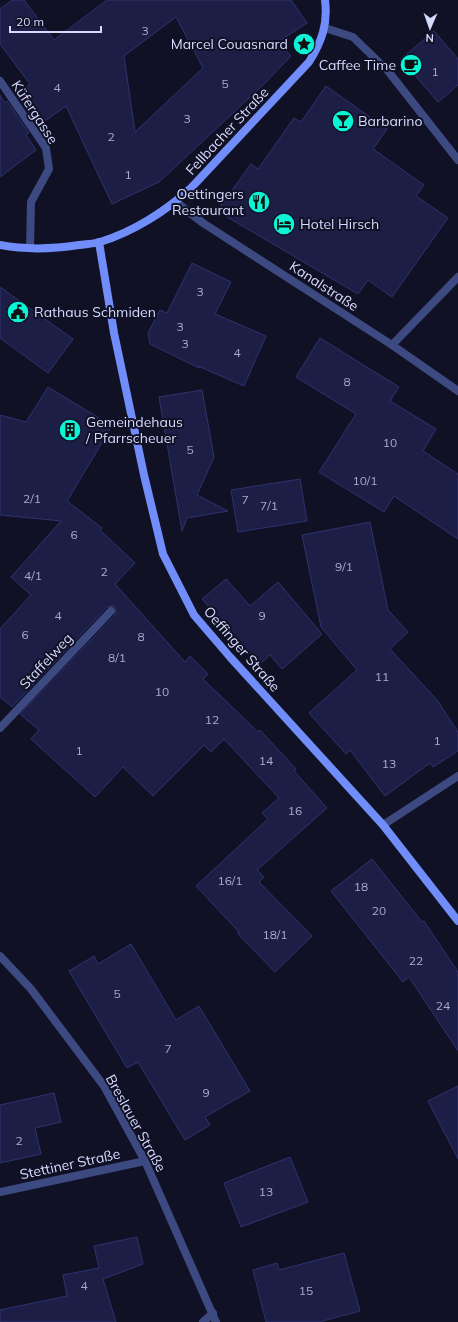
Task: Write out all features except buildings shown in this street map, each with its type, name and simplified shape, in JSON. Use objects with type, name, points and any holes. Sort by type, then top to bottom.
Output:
[{"type":"street","name":"Fellbacher Straße","points":[[0,245],[30,248],[56,248],[99,242],[140,225],[176,202],[310,62],[319,46],[325,28],[324,0]]},
{"type":"street","points":[[325,28],[353,37],[388,71],[458,160]]},
{"type":"street","name":"Küfergasse","points":[[0,81],[46,148],[49,169],[31,202],[30,248]]},
{"type":"street","name":"Kanalstraße","points":[[176,202],[203,223],[392,345],[458,391]]},
{"type":"street","name":"Oeffinger Straße","points":[[99,242],[114,333],[144,475],[163,554],[194,615],[230,657],[383,825],[458,921]]},
{"type":"street","points":[[392,345],[458,277]]},
{"type":"street","name":"Staffelweg","points":[[0,728],[111,611]]},
{"type":"street","points":[[383,825],[458,776]]},
{"type":"street","name":"Breslauer Straße","points":[[0,956],[31,989],[104,1086],[144,1161],[216,1322]]},
{"type":"street","name":"Stettiner Straße","points":[[0,1192],[144,1161]]},
{"type":"street","points":[[203,1322],[213,1314]]},
{"type":"place","name":"Marcel Couasnard","points":[[304,44]]},
{"type":"place","name":"Caffee Time","points":[[411,65]]},
{"type":"place","name":"Barbarino","points":[[343,121]]},
{"type":"place","name":"Oettingers Restaurant","points":[[259,202]]},
{"type":"place","name":"Hotel Hirsch","points":[[284,224]]},
{"type":"place","name":"Rathaus Schmiden","points":[[18,312]]},
{"type":"place","name":"Gemeindehaus / Pfarrscheuer","points":[[70,430]]}]
